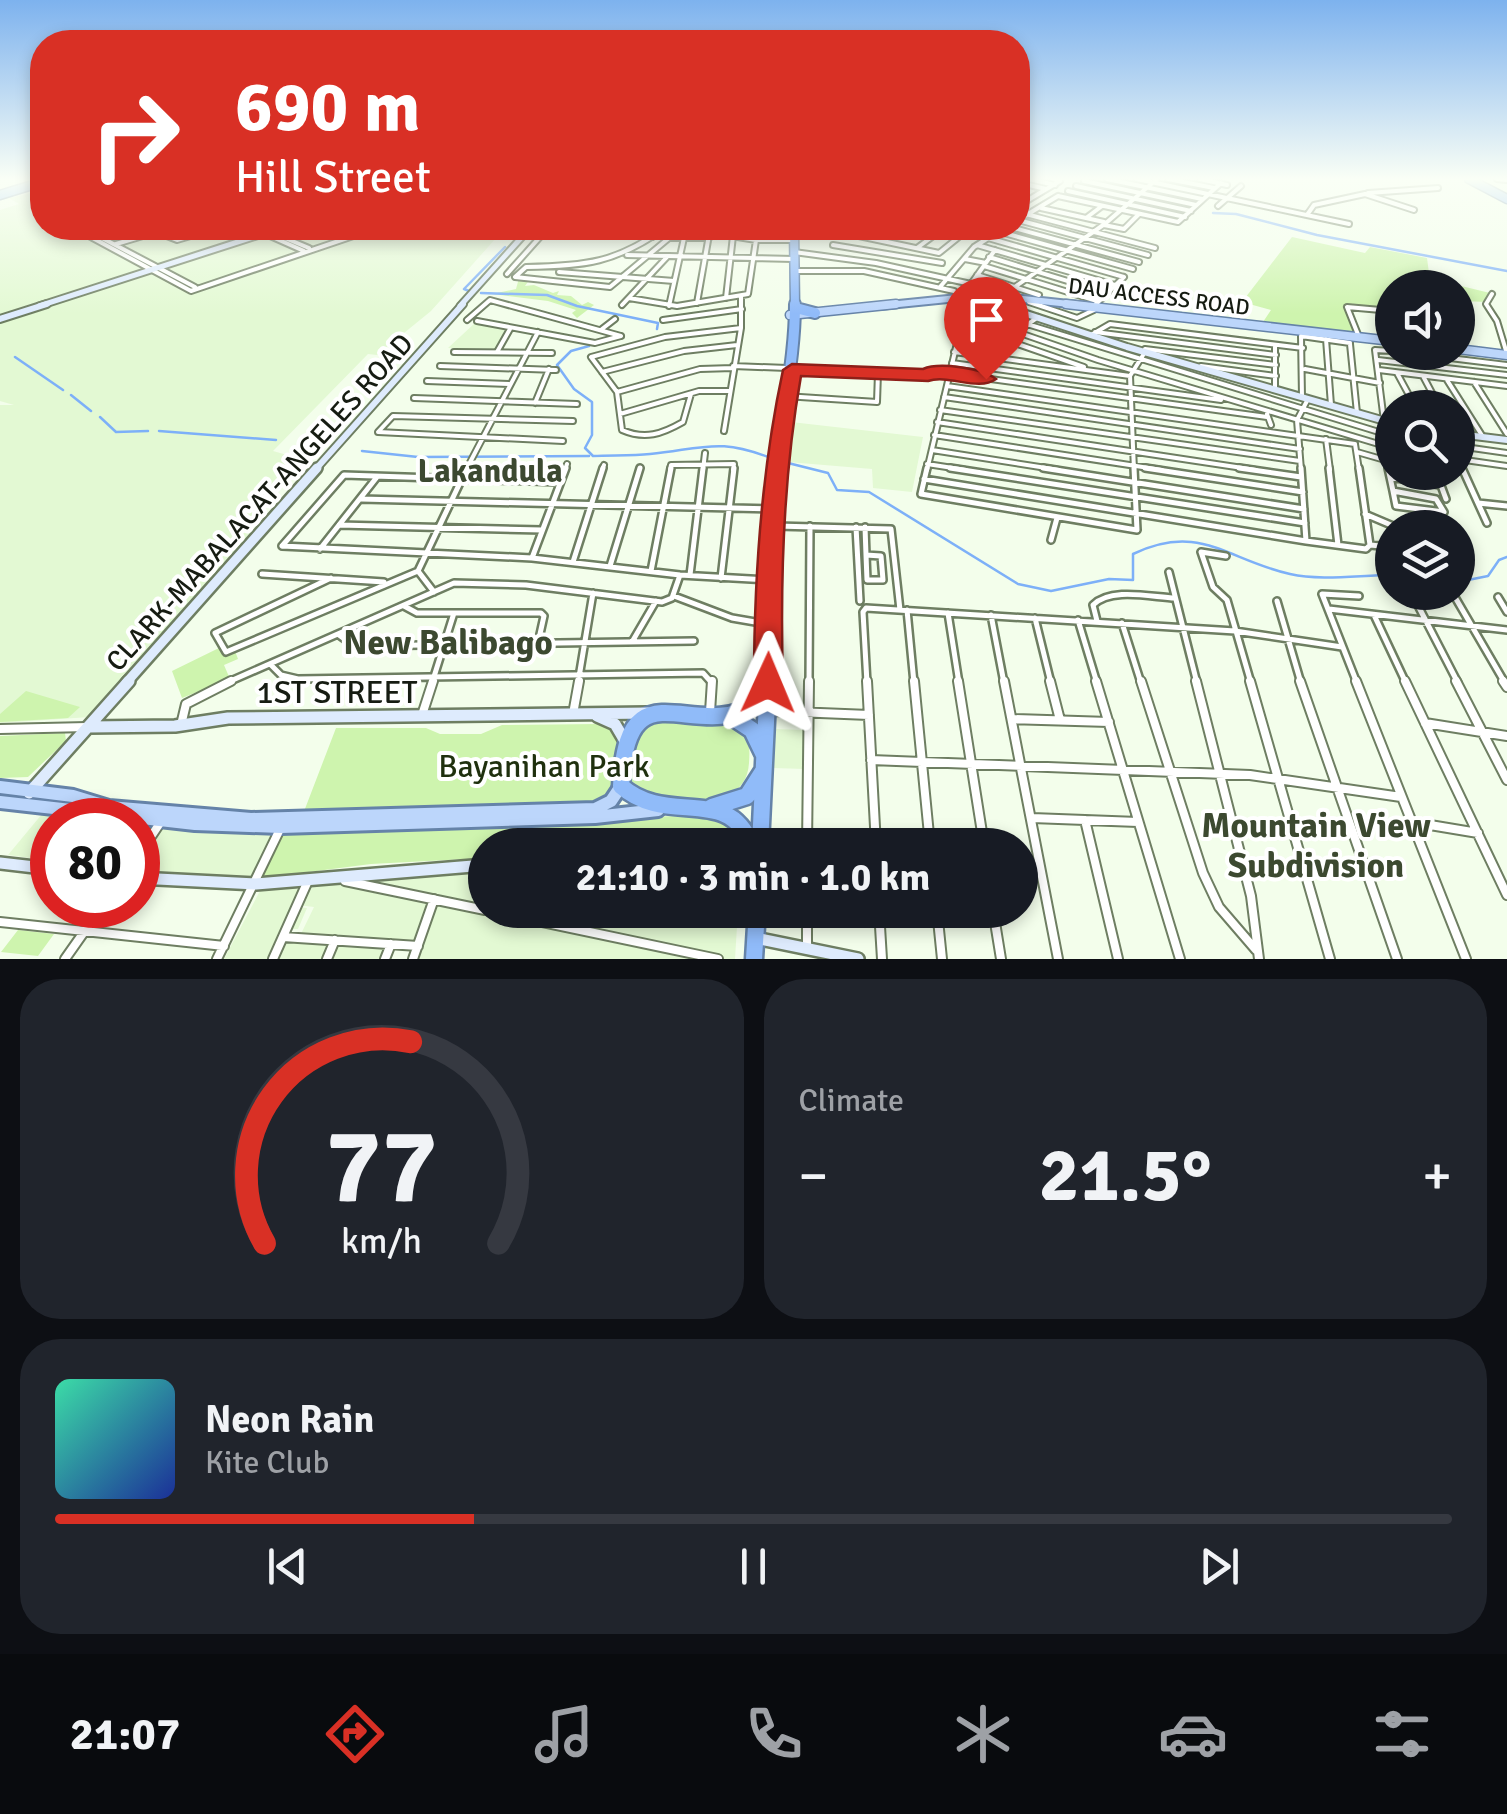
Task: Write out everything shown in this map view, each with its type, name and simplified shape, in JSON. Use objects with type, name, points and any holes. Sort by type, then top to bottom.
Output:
[{"type":"highway","points":[[761,828],[774,510],[794,314],[794,240]]},
{"type":"highway","points":[[794,314],[813,314]]},
{"type":"highway","points":[[765,763],[747,796],[708,808],[658,810],[631,798],[621,786],[625,742],[638,723],[665,713],[731,716],[757,704],[768,625]]},
{"type":"highway","points":[[731,716],[752,730],[765,763]]},
{"type":"highway","points":[[708,808],[745,828]]},
{"type":"highway","points":[[750,928],[751,959]]},
{"type":"highway","points":[[751,959],[756,928]]},
{"type":"main road","points":[[0,318],[238,240]]},
{"type":"main road","name":"CLARK-MABALACAT-ANGELES ROAD","points":[[20,804],[519,240]]},
{"type":"main road","points":[[953,294],[984,300],[1375,420]]},
{"type":"main road","name":"DAU ACCESS ROAD","points":[[813,314],[863,311],[953,294],[1002,296],[1096,304],[1375,340]]},
{"type":"main road","points":[[1475,351],[1507,354]]},
{"type":"main road","points":[[1475,436],[1507,437]]},
{"type":"main road","name":"1ST STREET","points":[[88,726],[181,726],[220,718],[665,713]]},
{"type":"main road","points":[[587,714],[616,724],[623,730],[625,742]]},
{"type":"main road","points":[[1,792],[46,773],[58,794]]},
{"type":"main road","points":[[1,792],[31,790],[109,808],[286,820],[596,810],[611,801],[621,786]]},
{"type":"main road","points":[[1,792],[20,804],[282,828],[595,818],[658,810]]},
{"type":"main road","points":[[0,863],[30,866]]},
{"type":"main road","points":[[160,879],[256,884],[468,867]]},
{"type":"main road","points":[[755,938],[858,959]]},
{"type":"street","points":[[1032,224],[1148,255]]},
{"type":"street","points":[[986,262],[1096,304],[1155,248],[1062,224]]},
{"type":"street","points":[[1002,296],[1104,224],[1124,229],[1130,224]]},
{"type":"street","points":[[1030,232],[1140,262]]},
{"type":"street","points":[[97,240],[193,289],[335,240]]},
{"type":"street","points":[[107,240],[153,268]]},
{"type":"street","points":[[108,246],[129,240]]},
{"type":"street","points":[[288,240],[307,250],[339,240]]},
{"type":"street","points":[[507,274],[537,240]]},
{"type":"street","points":[[647,240],[627,255],[586,268],[526,267],[515,277],[607,287],[616,284],[642,257],[666,240]]},
{"type":"street","points":[[668,306],[684,240]]},
{"type":"street","points":[[697,303],[708,240]]},
{"type":"street","points":[[726,298],[732,240]]},
{"type":"street","points":[[629,298],[668,306],[751,293],[756,240]]},
{"type":"street","points":[[888,240],[939,253],[955,240]]},
{"type":"street","points":[[917,248],[927,240]]},
{"type":"street","points":[[940,288],[985,240]]},
{"type":"street","points":[[995,240],[1124,277]]},
{"type":"street","points":[[1027,240],[1132,269]]},
{"type":"street","points":[[832,244],[942,263],[930,275]]},
{"type":"street","points":[[833,255],[847,245]]},
{"type":"street","points":[[977,245],[1114,285]]},
{"type":"street","points":[[627,255],[833,255],[971,284],[995,250]]},
{"type":"street","points":[[622,305],[667,257]]},
{"type":"street","points":[[965,259],[1034,272],[1107,293]]},
{"type":"street","points":[[793,276],[864,271],[953,294]]},
{"type":"street","points":[[558,282],[562,273],[674,281]]},
{"type":"street","points":[[977,275],[1040,294]]},
{"type":"street","points":[[1492,294],[1486,304],[1497,322],[1507,354]]},
{"type":"street","points":[[724,431],[741,328],[741,296]]},
{"type":"street","points":[[1012,297],[1078,318],[1093,310],[1110,308]]},
{"type":"street","points":[[468,320],[490,300],[621,336],[595,342],[477,321]]},
{"type":"street","points":[[1357,413],[1347,307],[1375,310]]},
{"type":"street","points":[[663,320],[742,308]]},
{"type":"street","points":[[969,317],[961,324],[921,494],[1137,530],[1130,373],[1145,352]]},
{"type":"street","points":[[1184,317],[1192,366],[1276,376]]},
{"type":"street","points":[[1000,358],[1005,341],[1038,318]]},
{"type":"street","points":[[602,330],[615,319]]},
{"type":"street","points":[[1014,320],[1248,393],[1375,423]]},
{"type":"street","points":[[961,324],[982,335],[1096,371]]},
{"type":"street","points":[[994,324],[1130,373],[1240,403],[1267,414],[1271,425]]},
{"type":"street","points":[[1093,334],[1105,324],[1303,348]]},
{"type":"street","points":[[497,352],[511,328]]},
{"type":"street","points":[[691,394],[683,422],[658,436],[627,432],[622,430],[616,392],[590,359],[665,337],[741,328]]},
{"type":"street","points":[[418,571],[436,528],[538,332]]},
{"type":"street","points":[[1093,334],[1276,354]]},
{"type":"street","points":[[977,355],[982,335]]},
{"type":"street","points":[[1306,541],[1297,420],[1305,398],[1302,336],[1353,339]]},
{"type":"street","points":[[1326,339],[1330,405]]},
{"type":"street","points":[[1275,389],[1276,344]]},
{"type":"street","points":[[602,372],[684,351],[737,345]]},
{"type":"street","points":[[1127,347],[1276,365]]},
{"type":"street","points":[[454,352],[552,353]]},
{"type":"street","points":[[954,352],[1130,373]]},
{"type":"street","points":[[1475,362],[1507,366]]},
{"type":"street","points":[[952,363],[1226,398]]},
{"type":"street","points":[[440,366],[552,370],[535,403]]},
{"type":"street","points":[[1304,368],[1380,383]]},
{"type":"street","points":[[616,392],[700,369],[928,376],[932,372],[1267,414],[1297,420],[1375,454]]},
{"type":"street","points":[[1382,390],[1378,370],[1507,386]]},
{"type":"street","points":[[1464,370],[1507,375]]},
{"type":"street","points":[[785,396],[879,402],[878,373]]},
{"type":"street","points":[[1397,373],[1406,390]]},
{"type":"street","points":[[1422,376],[1430,390]]},
{"type":"street","points":[[1446,378],[1482,437]]},
{"type":"street","points":[[427,381],[510,384]]},
{"type":"street","points":[[1474,382],[1507,437]]},
{"type":"street","points":[[1240,403],[1255,384]]},
{"type":"street","points":[[1499,384],[1507,396]]},
{"type":"street","points":[[946,386],[1375,446]]},
{"type":"street","points":[[620,414],[691,394],[729,391]]},
{"type":"street","points":[[944,397],[1300,449]]},
{"type":"street","points":[[414,398],[577,404]]},
{"type":"street","points":[[940,410],[1300,461]]},
{"type":"street","points":[[563,440],[378,433],[390,416],[573,421]]},
{"type":"street","points":[[937,422],[1301,477]]},
{"type":"street","points":[[934,435],[1303,492]]},
{"type":"street","points":[[1326,439],[1338,546]]},
{"type":"street","points":[[1356,444],[1370,545]]},
{"type":"street","points":[[1475,448],[1507,453]]},
{"type":"street","points":[[931,449],[1304,509]]},
{"type":"street","points":[[690,576],[705,453]]},
{"type":"street","points":[[1475,461],[1507,466]]},
{"type":"street","points":[[532,558],[567,464]]},
{"type":"street","points":[[651,571],[671,464],[736,465],[721,578]]},
{"type":"street","points":[[927,464],[1305,523]]},
{"type":"street","points":[[573,562],[604,465]]},
{"type":"street","points":[[610,566],[640,468]]},
{"type":"street","points":[[560,482],[344,475],[282,546],[532,558],[690,576],[771,580]]},
{"type":"street","points":[[320,549],[378,477]]},
{"type":"street","points":[[924,479],[1338,546],[1366,549],[1375,545]]},
{"type":"street","points":[[1442,490],[1446,499]]},
{"type":"street","points":[[1472,490],[1487,523]]},
{"type":"street","points":[[1392,492],[1436,499],[1444,512],[1398,507],[1392,492]]},
{"type":"street","points":[[361,499],[774,510]]},
{"type":"street","points":[[1478,503],[1507,506]]},
{"type":"street","points":[[1366,514],[1375,518]]},
{"type":"street","points":[[1051,540],[1057,518]]},
{"type":"street","points":[[339,525],[542,530]]},
{"type":"street","points":[[774,526],[891,528],[928,828]]},
{"type":"street","points":[[807,828],[810,526]]},
{"type":"street","points":[[856,527],[875,828]]},
{"type":"street","points":[[864,527],[866,555],[868,580],[883,580],[881,556],[866,555]]},
{"type":"street","points":[[1226,556],[1203,550],[1214,590],[1227,600],[1330,959]]},
{"type":"street","points":[[331,578],[215,633],[229,652],[418,571]]},
{"type":"street","points":[[418,571],[434,592]]},
{"type":"street","points":[[1169,572],[1251,896],[1258,955]]},
{"type":"street","points":[[262,574],[388,582]]},
{"type":"street","points":[[181,726],[190,699],[460,582],[526,585],[668,602],[674,596],[680,575]]},
{"type":"street","points":[[573,714],[593,594]]},
{"type":"street","points":[[1359,596],[1323,594],[1466,959]]},
{"type":"street","points":[[674,596],[737,620],[768,625]]},
{"type":"street","points":[[1098,622],[1094,605],[1106,596],[1175,598]]},
{"type":"street","points":[[1498,597],[1507,612]]},
{"type":"street","points":[[1277,601],[1285,637],[1397,959]]},
{"type":"street","points":[[632,642],[656,602]]},
{"type":"street","points":[[862,605],[1235,631],[1342,646]]},
{"type":"street","points":[[404,606],[412,612],[543,613],[538,643]]},
{"type":"street","points":[[1329,609],[1507,630]]},
{"type":"street","points":[[1419,610],[1507,780]]},
{"type":"street","points":[[1462,610],[1507,687]]},
{"type":"street","points":[[421,717],[454,613]]},
{"type":"street","points":[[948,613],[981,828]]},
{"type":"street","points":[[1374,615],[1507,896]]},
{"type":"street","points":[[991,616],[1058,959]]},
{"type":"street","points":[[1034,618],[1060,720]]},
{"type":"street","points":[[1078,620],[1180,959]]},
{"type":"street","points":[[1122,623],[1215,901],[1258,955]]},
{"type":"street","points":[[339,635],[350,645],[694,641]]},
{"type":"street","points":[[270,664],[278,673],[291,678],[698,673],[712,680],[710,715]]},
{"type":"street","points":[[768,711],[869,714]]},
{"type":"street","points":[[1012,719],[1108,722]]},
{"type":"street","points":[[1425,723],[1507,736]]},
{"type":"street","points":[[0,729],[88,726]]},
{"type":"street","points":[[872,760],[1222,773],[1401,797]]},
{"type":"street","points":[[1032,818],[1138,822]]},
{"type":"street","points":[[1085,820],[1118,959]]},
{"type":"street","points":[[1412,822],[1478,833]]},
{"type":"street","points":[[217,959],[282,828]]},
{"type":"street","points":[[328,876],[468,906]]},
{"type":"street","points":[[272,959],[308,880]]},
{"type":"street","points":[[413,959],[434,899]]},
{"type":"street","points":[[0,922],[224,946]]},
{"type":"street","points":[[65,959],[86,928]]},
{"type":"street","points":[[571,928],[718,959]]},
{"type":"street","points":[[807,928],[807,950]]},
{"type":"street","points":[[880,928],[882,959]]},
{"type":"street","points":[[939,928],[942,959]]},
{"type":"street","points":[[996,928],[1000,959]]},
{"type":"street","points":[[283,936],[418,946]]},
{"type":"street","points":[[327,959],[335,940]]},
{"type":"street","points":[[385,959],[391,944]]},
{"type":"shaded area","points":[[0,224],[30,224],[30,240],[494,240],[431,311],[377,355],[368,354],[273,451],[294,457],[248,529],[254,533],[90,717],[0,723],[0,405],[14,405],[0,401]]},
{"type":"shaded area","points":[[476,322],[512,328],[497,351],[448,348]]},
{"type":"shaded area","points":[[791,422],[923,437],[912,492],[873,488],[872,469],[788,462]]},
{"type":"shaded area","points":[[775,729],[805,730],[805,769],[773,768]]},
{"type":"shaded area","points":[[160,827],[272,833],[251,877],[160,872]]},
{"type":"shaded area","points":[[30,828],[30,858],[8,855]]},
{"type":"shaded area","points":[[468,872],[468,928],[737,928],[735,959],[418,959],[422,946],[299,938],[314,907],[298,905],[307,886]]},
{"type":"shaded area","points":[[306,887],[296,907],[307,908],[298,929],[285,929],[270,959],[224,959],[261,889]]},
{"type":"shaded area","points":[[283,941],[389,947],[385,959],[275,959]]},
{"type":"green space","points":[[1292,237],[1365,253],[1370,247],[1427,258],[1429,270],[1375,270],[1375,309],[1344,306],[1354,332],[1263,322],[1271,310],[1242,302]]},
{"type":"green space","points":[[519,278],[530,279],[525,286],[559,291],[557,295],[571,296],[582,305],[594,305],[577,318],[572,313],[576,310],[548,301],[492,294],[516,289]]},
{"type":"green space","points":[[1475,289],[1490,293],[1488,302],[1475,302]]},
{"type":"green space","points":[[221,647],[227,655],[235,651],[238,659],[224,665],[230,679],[182,698],[172,671]]},
{"type":"green space","points":[[26,691],[80,707],[68,718],[0,722],[0,714]]},
{"type":"green space","points":[[655,721],[738,727],[749,748],[745,779],[736,790],[709,800],[644,800],[628,786],[633,733]]},
{"type":"green space","name":"Bayanihan Park","points":[[502,725],[610,726],[619,734],[614,787],[598,804],[303,814],[336,728],[426,728],[440,734],[481,734]]},
{"type":"green space","points":[[65,733],[66,741],[28,777],[0,778],[0,736]]},
{"type":"green space","points":[[708,815],[733,828],[468,828],[468,859],[371,864],[262,878],[283,829]]},
{"type":"green space","points":[[18,930],[54,934],[38,956],[1,952]]},
{"type":"waterway","points":[[1274,224],[1507,271]]},
{"type":"waterway","points":[[469,291],[464,289],[505,247]]},
{"type":"waterway","points":[[481,293],[547,295],[577,306],[658,323],[657,329]]},
{"type":"waterway","points":[[589,346],[571,351],[557,365],[574,389],[592,402],[592,435],[585,448],[593,456],[726,446],[776,460]]},
{"type":"waterway","points":[[15,357],[63,390]]},
{"type":"waterway","points":[[71,395],[91,411]]},
{"type":"waterway","points":[[100,417],[116,432],[148,431]]},
{"type":"waterway","points":[[159,431],[276,440]]},
{"type":"waterway","points":[[362,451],[418,457],[589,456]]},
{"type":"waterway","points":[[784,462],[828,473],[837,490],[869,492],[1018,584],[1051,591],[1109,579],[1133,580],[1133,554],[1177,542],[1213,547],[1290,574],[1375,576]]},
{"type":"waterway","points":[[1475,579],[1488,576],[1499,560],[1507,557]]},
{"type":"district","name":"Lakandula","points":[[490,471]]},
{"type":"district","name":"New Balibago","points":[[448,642]]},
{"type":"district","name":"Mountain View Subdivision","points":[[1316,845]]},
{"type":"route","points":[[768,683],[780,435],[792,370],[928,376],[932,372],[986,379]]}]
